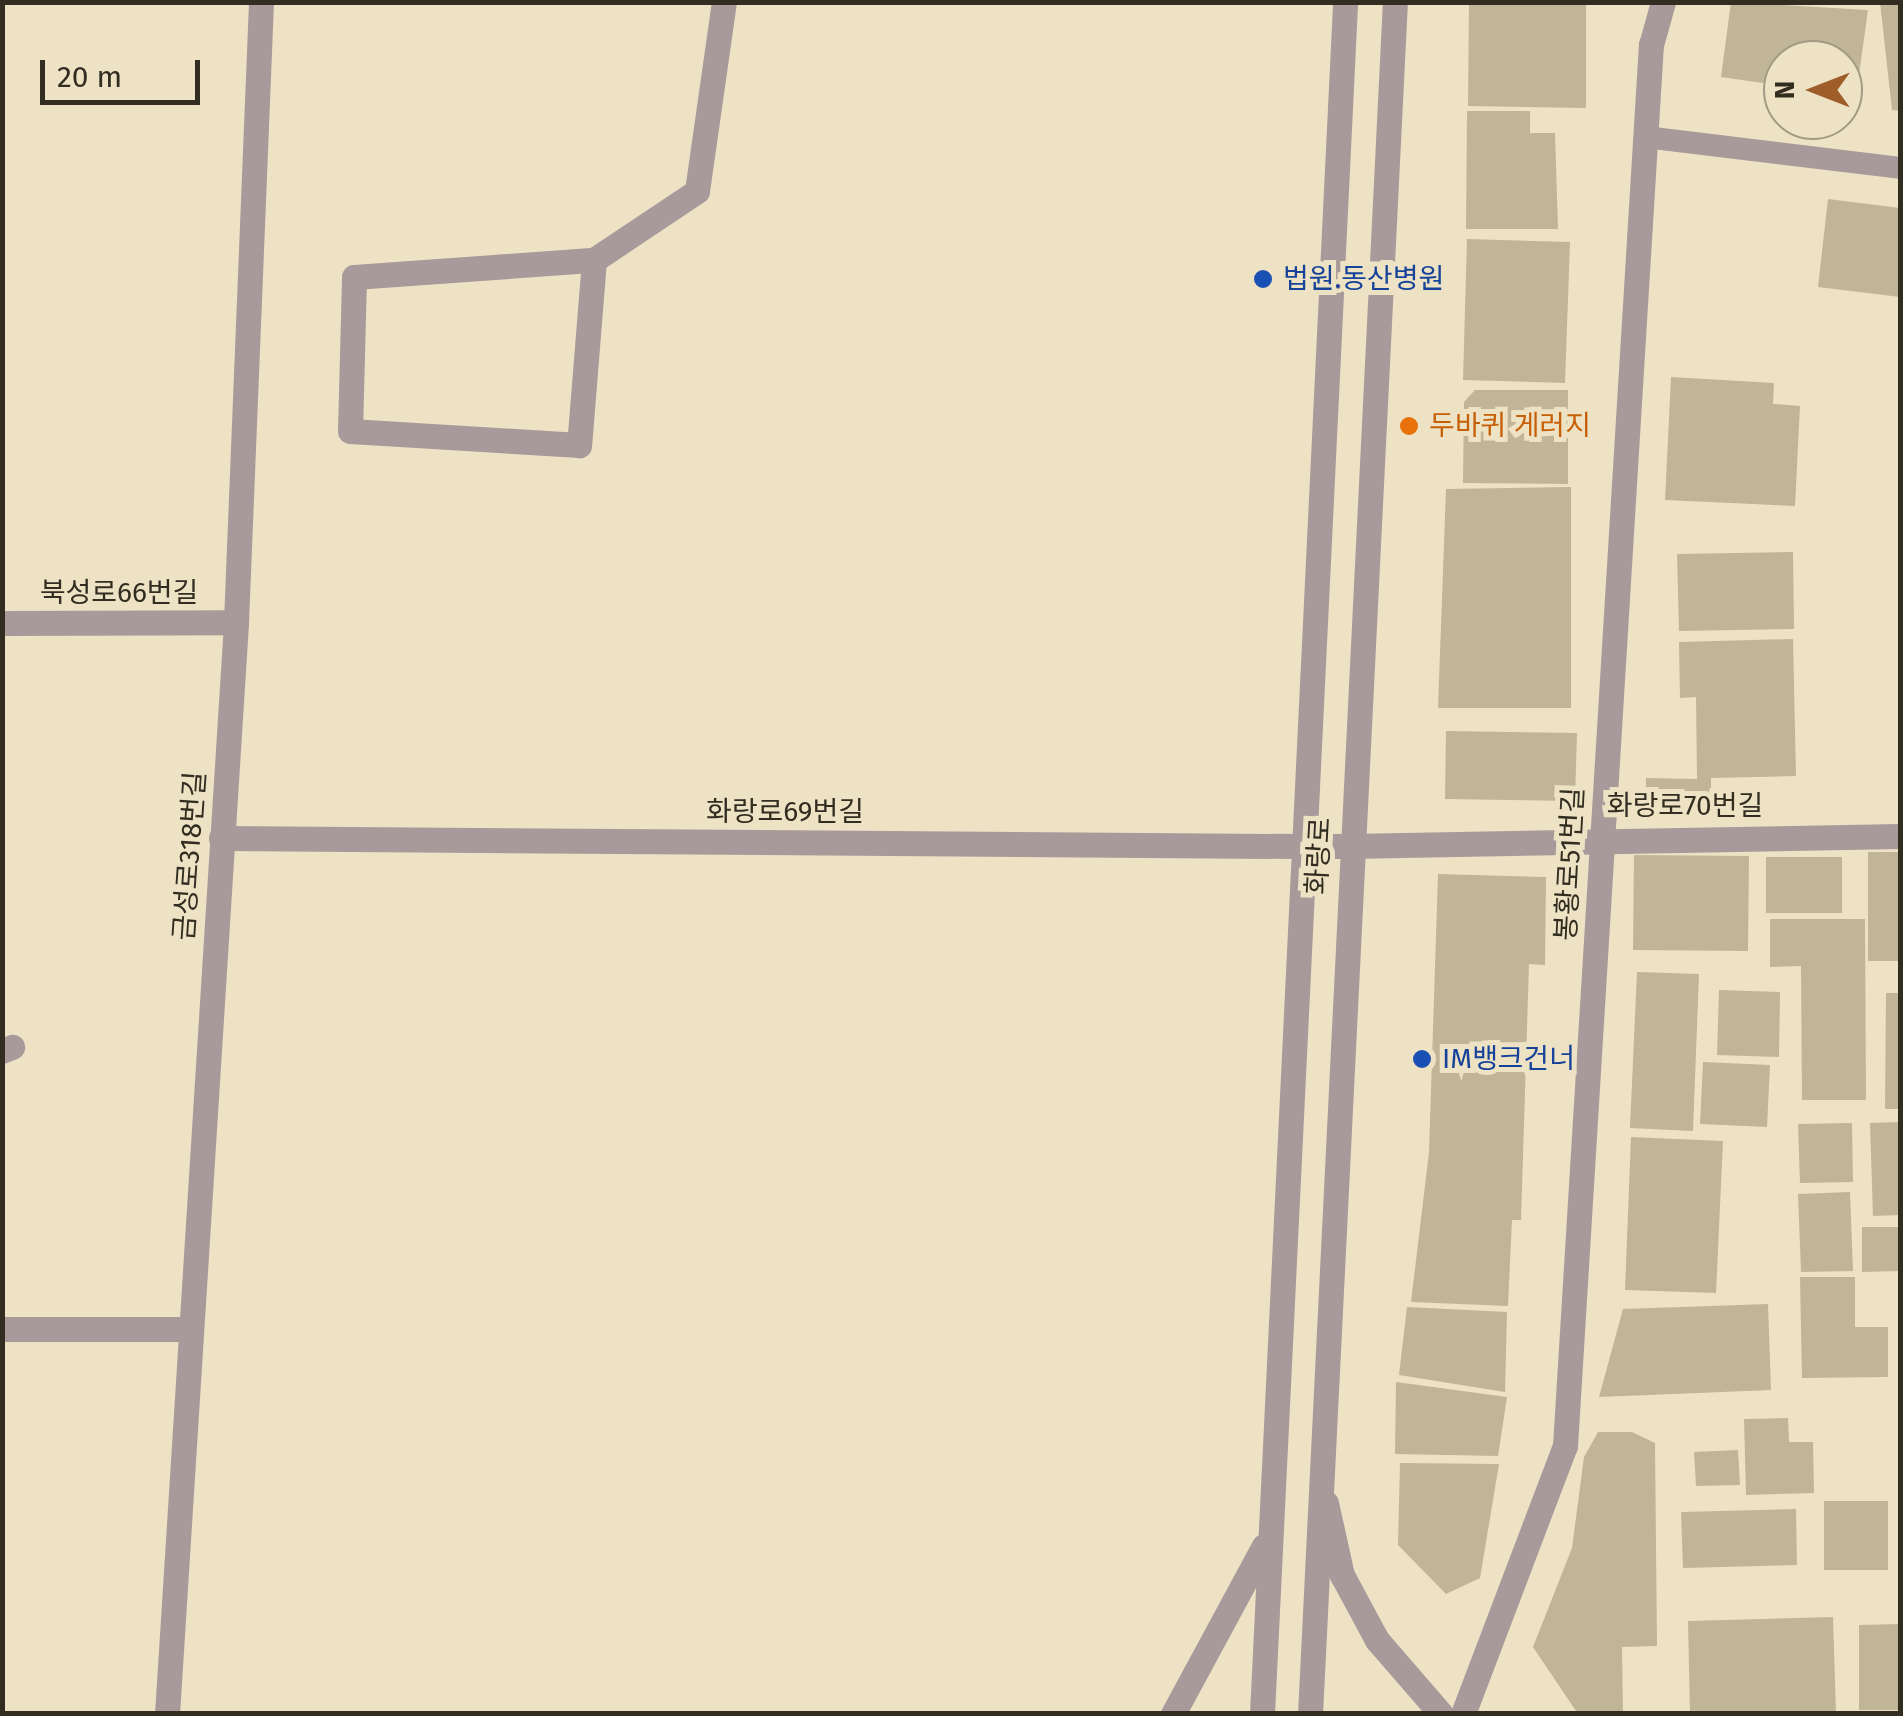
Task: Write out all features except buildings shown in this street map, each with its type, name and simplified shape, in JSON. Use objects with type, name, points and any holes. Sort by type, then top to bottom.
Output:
[{"type":"street","name":"금성로318번길","points":[[167,1714],[236,622],[261,2]]},
{"type":"street","points":[[594,260],[578,445],[350,430],[354,277],[594,260],[697,191],[724,2]]},
{"type":"street","name":"화랑로","points":[[1262,1714],[1275,1502],[1298,846],[1345,2]]},
{"type":"street","name":"화랑로","points":[[1310,1714],[1318,1466],[1395,2]]},
{"type":"street","name":"봉황로51번길","points":[[1463,1714],[1565,1446],[1645,137],[1663,2]]},
{"type":"street","name":"북성로66번길","points":[[2,623],[236,622]]},
{"type":"street","name":"화랑로70번길","points":[[1349,846],[1602,836],[1900,836]]},
{"type":"street","name":"화랑로69번길","points":[[220,838],[1349,846]]},
{"type":"street","points":[[2,1329],[189,1329]]},
{"type":"street","points":[[1318,1466],[1342,1575],[1377,1640],[1441,1714]]},
{"type":"street","points":[[1172,1714],[1250,1584],[1275,1502]]},
{"type":"lane","points":[[1645,137],[1900,168]]},
{"type":"place","name":"법원.동산병원","points":[[1263,279]]},
{"type":"place","name":"두바퀴 게러지","points":[[1409,426]]},
{"type":"place","name":"IM뱅크건너","points":[[1422,1059]]}]
